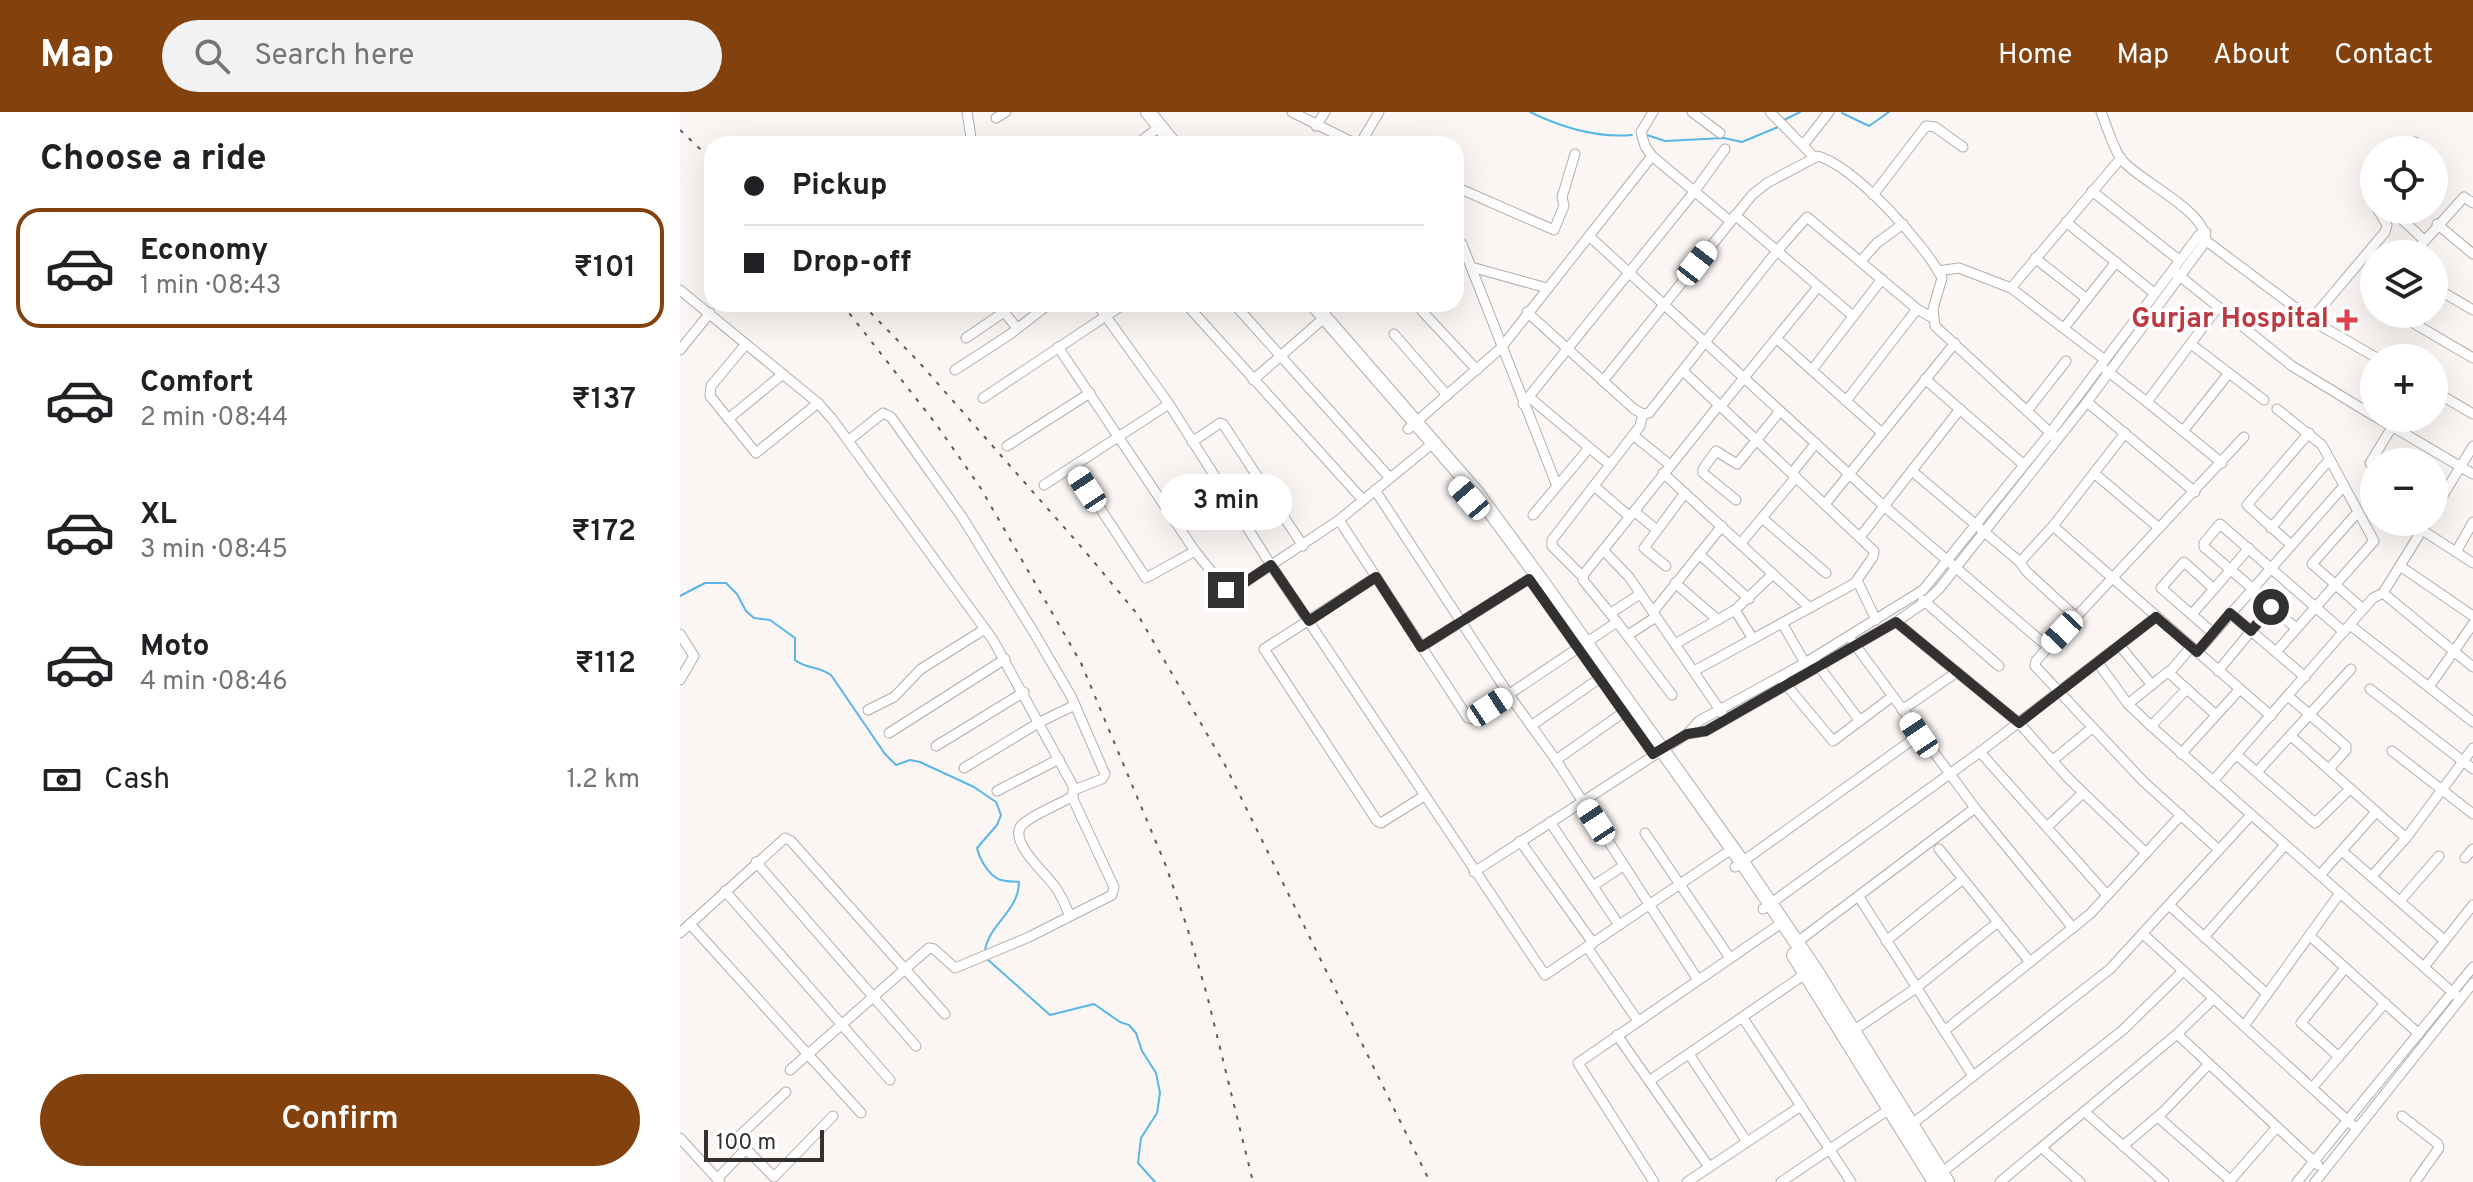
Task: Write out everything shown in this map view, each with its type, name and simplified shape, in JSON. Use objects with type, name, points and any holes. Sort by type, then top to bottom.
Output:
[{"type":"main road","points":[[1137,112],[1158,134]]},
{"type":"main road","points":[[1148,112],[1158,134]]},
{"type":"main road","points":[[1311,312],[1429,446],[1476,492],[1738,864],[1810,971],[1941,1179]]},
{"type":"main road","points":[[1317,312],[1321,320]]},
{"type":"main road","points":[[1581,644],[1600,678],[1627,709]]},
{"type":"main road","points":[[1779,925],[1796,943],[1810,971]]},
{"type":"main road","points":[[1894,1107],[1911,1125],[1941,1179]]},
{"type":"street","points":[[967,112],[971,136]]},
{"type":"street","points":[[996,118],[1006,112]]},
{"type":"street","points":[[1292,112],[1339,136]]},
{"type":"street","points":[[1316,126],[1325,112]]},
{"type":"street","points":[[1363,136],[1379,112]]},
{"type":"street","points":[[1653,112],[1641,132],[1652,156],[1694,192],[1777,251],[1853,316]]},
{"type":"street","points":[[1692,112],[1720,133]]},
{"type":"street","points":[[1770,112],[1814,157],[1833,162],[1903,224],[1938,271],[1942,282],[1933,318],[1935,326],[2054,436]]},
{"type":"street","points":[[1804,144],[1829,112]]},
{"type":"street","points":[[2101,112],[2121,158],[2197,219],[2204,236],[2311,320],[2360,348]]},
{"type":"street","points":[[1873,195],[1926,126],[1935,127],[1963,147]]},
{"type":"street","points":[[1526,401],[1725,149]]},
{"type":"street","points":[[1464,191],[1554,230],[1564,206],[1562,197],[1575,154]]},
{"type":"street","points":[[1412,426],[1501,348],[1652,156]]},
{"type":"street","points":[[1603,381],[1752,195],[1814,157]]},
{"type":"street","points":[[2011,288],[2121,158]]},
{"type":"street","points":[[2092,191],[2179,260]]},
{"type":"street","points":[[2448,213],[2464,197],[2473,203]]},
{"type":"street","points":[[1527,312],[1643,414],[1649,413],[1807,217],[1917,309],[1933,318]]},
{"type":"street","points":[[2066,222],[2154,293]]},
{"type":"street","points":[[1861,261],[1877,243],[1903,224]]},
{"type":"street","points":[[2311,320],[2385,232],[2386,224]]},
{"type":"street","points":[[2409,224],[2424,240],[2437,224],[2473,254]]},
{"type":"street","points":[[1589,236],[1884,506],[2048,647]]},
{"type":"street","points":[[1687,734],[1706,731],[1812,662],[1896,622],[1921,599],[2054,436],[2102,363],[2154,293],[2175,273],[2179,260],[2204,236]]},
{"type":"street","points":[[1980,529],[2024,465],[2087,402],[2204,236]]},
{"type":"street","points":[[1464,249],[1557,486]]},
{"type":"street","points":[[2035,258],[2087,299]]},
{"type":"street","points":[[2064,328],[2116,262]]},
{"type":"street","points":[[1471,267],[1547,288]]},
{"type":"street","points":[[1938,271],[1954,267],[1967,269],[2011,288],[2064,328],[2109,373],[2222,463]]},
{"type":"street","points":[[2175,273],[2292,366],[2360,407]]},
{"type":"street","points":[[1812,370],[1882,279]]},
{"type":"street","points":[[1583,577],[1667,469],[1818,287]]},
{"type":"street","points":[[680,290],[704,308]]},
{"type":"street","points":[[2448,295],[2473,310]]},
{"type":"street","points":[[2147,402],[2218,307]]},
{"type":"street","points":[[1846,401],[1917,309]]},
{"type":"street","points":[[966,338],[1004,312],[1017,328]]},
{"type":"street","points":[[955,370],[1017,328],[1032,312]]},
{"type":"street","points":[[1102,312],[1169,404],[1271,565],[1545,975],[1729,851]]},
{"type":"street","points":[[983,398],[1111,312]]},
{"type":"street","points":[[1193,312],[1363,500]]},
{"type":"street","points":[[1241,312],[1390,478]]},
{"type":"street","points":[[1423,312],[1477,370]]},
{"type":"street","points":[[680,350],[710,313],[818,403],[849,440],[1005,659],[1059,759],[1114,887],[1112,895],[976,960],[952,968],[931,948],[790,1070]]},
{"type":"street","points":[[1253,380],[1321,320]]},
{"type":"street","points":[[2422,328],[2473,358]]},
{"type":"street","points":[[1394,334],[1447,395]]},
{"type":"street","points":[[1776,338],[1882,433]]},
{"type":"street","points":[[1825,504],[1955,343]]},
{"type":"street","points":[[746,344],[709,390],[710,396],[756,453],[818,403]]},
{"type":"street","points":[[2191,344],[2264,400]]},
{"type":"street","points":[[1058,347],[1195,551],[1226,590],[1232,591],[1303,546],[1429,446]]},
{"type":"street","points":[[2027,411],[2066,361]]},
{"type":"street","points":[[1683,371],[1875,554],[1857,577],[1857,582],[1876,620]]},
{"type":"street","points":[[2183,431],[2229,373]]},
{"type":"street","points":[[728,419],[783,374]]},
{"type":"street","points":[[1925,379],[2024,465]]},
{"type":"street","points":[[1007,446],[1090,393]]},
{"type":"street","points":[[2448,399],[2473,414]]},
{"type":"street","points":[[1526,401],[1610,465]]},
{"type":"street","points":[[2087,402],[2195,492]]},
{"type":"street","points":[[1044,485],[1169,404]]},
{"type":"street","points":[[1860,537],[1960,409]]},
{"type":"street","points":[[2276,652],[2374,543],[2322,445],[2277,409]]},
{"type":"street","points":[[1736,500],[1703,473],[1703,469],[1716,451],[1736,465],[1780,411]]},
{"type":"street","points":[[849,440],[883,413],[891,417],[1003,581],[1075,705],[1105,774],[1102,779],[1023,823],[1018,832],[1025,853],[1039,864],[1057,888],[1070,916]]},
{"type":"street","points":[[1643,414],[1640,426],[1551,543],[1583,577],[1672,695]]},
{"type":"street","points":[[1192,442],[1223,424],[1303,546]]},
{"type":"street","points":[[2401,432],[2473,474]]},
{"type":"street","points":[[2020,562],[2053,526],[2125,433]]},
{"type":"street","points":[[2291,545],[2248,507],[2248,503],[2309,433]]},
{"type":"street","points":[[1633,435],[1667,469],[1685,493],[1810,608]]},
{"type":"street","points":[[2219,850],[2143,781],[2035,666],[2048,647],[2244,437]]},
{"type":"street","points":[[1741,543],[1816,443]]},
{"type":"street","points":[[2448,486],[2473,446]]},
{"type":"street","points":[[1533,515],[1589,448]]},
{"type":"street","points":[[2271,528],[2329,460]]},
{"type":"street","points":[[1073,467],[1146,578],[1195,551]]},
{"type":"street","points":[[1912,471],[2020,562],[2076,617]]},
{"type":"street","points":[[2094,473],[2159,528]]},
{"type":"street","points":[[1594,486],[1657,530]]},
{"type":"street","points":[[2128,704],[2213,633],[2343,487]]},
{"type":"street","points":[[1375,490],[1460,622],[1556,760],[1698,980]]},
{"type":"street","points":[[1666,566],[1644,548],[1685,493]]},
{"type":"street","points":[[2357,513],[2313,562],[2313,566],[2363,609]]},
{"type":"street","points":[[1762,518],[1826,573]]},
{"type":"street","points":[[1339,520],[1468,718],[1472,719],[1581,644],[1640,594]]},
{"type":"street","points":[[2456,552],[2473,522]]},
{"type":"street","points":[[2252,588],[2204,547],[2222,524],[2315,606],[2370,641],[2473,722]]},
{"type":"street","points":[[1628,635],[1654,614],[1722,526]]},
{"type":"street","points":[[2053,526],[2271,716]]},
{"type":"street","points":[[2213,781],[2350,630],[2363,609],[2380,594],[2418,536]]},
{"type":"street","points":[[2436,536],[2473,563]]},
{"type":"street","points":[[2192,614],[2249,548]]},
{"type":"street","points":[[1603,550],[1624,570],[1725,720]]},
{"type":"street","points":[[1699,554],[1749,599]]},
{"type":"street","points":[[2213,633],[2161,589],[2184,562],[2214,589]]},
{"type":"street","points":[[2400,566],[2473,616]]},
{"type":"street","points":[[1675,644],[1735,610],[1773,574]]},
{"type":"street","points":[[1421,647],[1533,576]]},
{"type":"street","points":[[1376,577],[1264,649],[1377,821],[1381,823],[1424,796]]},
{"type":"street","points":[[1694,671],[1857,582]]},
{"type":"street","points":[[1675,583],[1718,620]]},
{"type":"street","points":[[2380,594],[2473,667]]},
{"type":"street","points":[[1852,641],[1876,620],[1921,599]]},
{"type":"street","points":[[1921,599],[1999,666]]},
{"type":"street","points":[[2218,671],[2273,607],[2296,628]]},
{"type":"street","points":[[1735,610],[1753,639]]},
{"type":"street","points":[[2230,613],[2305,677]]},
{"type":"street","points":[[1767,907],[2019,723],[2156,617]]},
{"type":"street","points":[[1896,622],[2019,723],[2083,793],[2146,853]]},
{"type":"street","points":[[1782,623],[1860,721]]},
{"type":"street","points":[[2429,687],[2473,624]]},
{"type":"street","points":[[868,710],[894,697],[921,669],[985,629]]},
{"type":"street","points":[[680,634],[694,656],[680,680]]},
{"type":"street","points":[[1852,641],[1975,808],[2073,928]]},
{"type":"street","points":[[2120,646],[2152,685]]},
{"type":"street","points":[[889,733],[1005,659]]},
{"type":"street","points":[[2098,663],[2128,704],[2181,754],[2456,996]]},
{"type":"street","points":[[2257,772],[2351,669]]},
{"type":"street","points":[[2169,671],[2216,715]]},
{"type":"street","points":[[1902,710],[1957,672]]},
{"type":"street","points":[[1531,726],[1600,678]]},
{"type":"street","points":[[1783,681],[1831,740],[1893,696]]},
{"type":"street","points":[[1474,872],[1687,734],[1699,721],[1783,681]]},
{"type":"street","points":[[2151,726],[2187,689]]},
{"type":"street","points":[[2181,754],[2240,689]]},
{"type":"street","points":[[2370,689],[2473,769]]},
{"type":"street","points":[[936,746],[1024,692]]},
{"type":"street","points":[[2288,696],[2346,746],[2329,769]]},
{"type":"street","points":[[964,768],[1040,722],[1075,705]]},
{"type":"street","points":[[1556,760],[1627,709]]},
{"type":"street","points":[[2052,761],[2092,728]]},
{"type":"street","points":[[1738,864],[1919,735]]},
{"type":"street","points":[[2291,736],[2406,838]]},
{"type":"street","points":[[2372,876],[2406,838],[2473,748]]},
{"type":"street","points":[[2392,751],[2473,814]]},
{"type":"street","points":[[1980,752],[2107,895]]},
{"type":"street","points":[[2237,755],[2315,823],[2350,789]]},
{"type":"street","points":[[997,791],[1059,759]]},
{"type":"street","points":[[2048,826],[2083,793]]},
{"type":"street","points":[[1796,943],[1975,808]]},
{"type":"street","points":[[2320,875],[2376,812]]},
{"type":"street","points":[[1944,1031],[2073,928],[2181,815]]},
{"type":"street","points":[[1911,1125],[2110,969],[2251,815]]},
{"type":"street","points":[[1550,822],[1619,925]]},
{"type":"street","points":[[1645,833],[1730,958]]},
{"type":"street","points":[[680,933],[785,838],[791,841],[945,1014]]},
{"type":"street","points":[[1520,841],[1638,1021]]},
{"type":"street","points":[[2204,937],[2285,845]]},
{"type":"street","points":[[1939,849],[2030,962]]},
{"type":"street","points":[[2465,858],[2473,849]]},
{"type":"street","points":[[2342,851],[2444,940]]},
{"type":"street","points":[[2400,901],[2439,856]]},
{"type":"street","points":[[756,862],[916,1046]]},
{"type":"street","points":[[1593,886],[1623,866]]},
{"type":"street","points":[[1886,941],[1963,879]]},
{"type":"street","points":[[725,891],[890,1080]]},
{"type":"street","points":[[2244,1026],[2340,893]]},
{"type":"street","points":[[1859,897],[1973,1076]]},
{"type":"street","points":[[2169,905],[2267,994]]},
{"type":"street","points":[[2424,967],[2473,905]]},
{"type":"street","points":[[1849,1034],[1916,988],[1998,922]]},
{"type":"street","points":[[690,924],[861,1113]]},
{"type":"street","points":[[1654,1182],[1578,1065],[1583,1058],[1779,925]]},
{"type":"street","points":[[2143,934],[2357,1129]]},
{"type":"street","points":[[2310,936],[2419,1034]]},
{"type":"street","points":[[2315,1182],[2456,996],[2473,967]]},
{"type":"street","points":[[2339,1057],[2301,1023],[2345,968]]},
{"type":"street","points":[[1649,1081],[1810,971]]},
{"type":"street","points":[[1941,1179],[2123,1030],[2183,971]]},
{"type":"street","points":[[2297,1182],[2419,1034],[2473,983]]},
{"type":"street","points":[[2000,1182],[2177,1034],[2213,999]]},
{"type":"street","points":[[2312,1088],[2385,1003]]},
{"type":"street","points":[[1743,1018],[1851,1182]]},
{"type":"street","points":[[2177,1034],[2324,1170]]},
{"type":"street","points":[[1617,1035],[1709,1167]]},
{"type":"street","points":[[1689,1054],[1747,1142]]},
{"type":"street","points":[[2123,1146],[2158,1117],[2209,1064]]},
{"type":"street","points":[[786,1092],[736,1139],[774,1177],[833,1116]]},
{"type":"street","points":[[1687,1182],[1801,1106]]},
{"type":"street","points":[[1785,1181],[1894,1107]]},
{"type":"street","points":[[2085,1112],[2164,1182]]},
{"type":"street","points":[[2402,1116],[2439,1148],[2415,1182]]},
{"type":"street","points":[[2158,1117],[2230,1181],[2277,1127]]},
{"type":"street","points":[[680,1138],[719,1181],[746,1149]]},
{"type":"street","points":[[2042,1148],[2077,1181]]},
{"type":"waterway","points":[[1530,112],[1580,130],[1606,135],[1632,135]]},
{"type":"waterway","points":[[1784,120],[1800,112]]},
{"type":"waterway","points":[[1842,113],[1869,126],[1889,112]]},
{"type":"waterway","points":[[1647,135],[1665,141],[1724,138],[1742,142],[1778,127]]},
{"type":"waterway","points":[[680,596],[705,583],[726,583],[754,618],[770,620],[795,638],[795,660],[831,675],[885,754],[896,765],[910,760],[920,762],[974,787],[996,802],[1001,815],[997,825],[977,848],[991,874],[1001,880],[1019,882],[1014,901],[992,933],[985,951]]},
{"type":"waterway","points":[[986,958],[1050,1015],[1094,1004],[1129,1025],[1136,1033],[1142,1051],[1156,1073],[1160,1093],[1157,1113],[1141,1138],[1138,1163],[1155,1182]]},
{"type":"railway","points":[[680,130],[704,152]]},
{"type":"railway","points":[[848,312],[936,424],[980,487],[1081,663],[1166,866],[1187,927],[1253,1182]]},
{"type":"railway","points":[[870,312],[917,360],[1138,615],[1225,765],[1430,1182]]},
{"type":"place","name":"Gurjar Hospital","points":[[2347,320]]},
{"type":"route","points":[[1226,590],[1232,591],[1271,565],[1309,621],[1376,577],[1421,647],[1529,579],[1653,754],[1687,734],[1706,731],[1896,622],[2019,723],[2156,617],[2197,652],[2230,613],[2251,631],[2271,607]]}]
